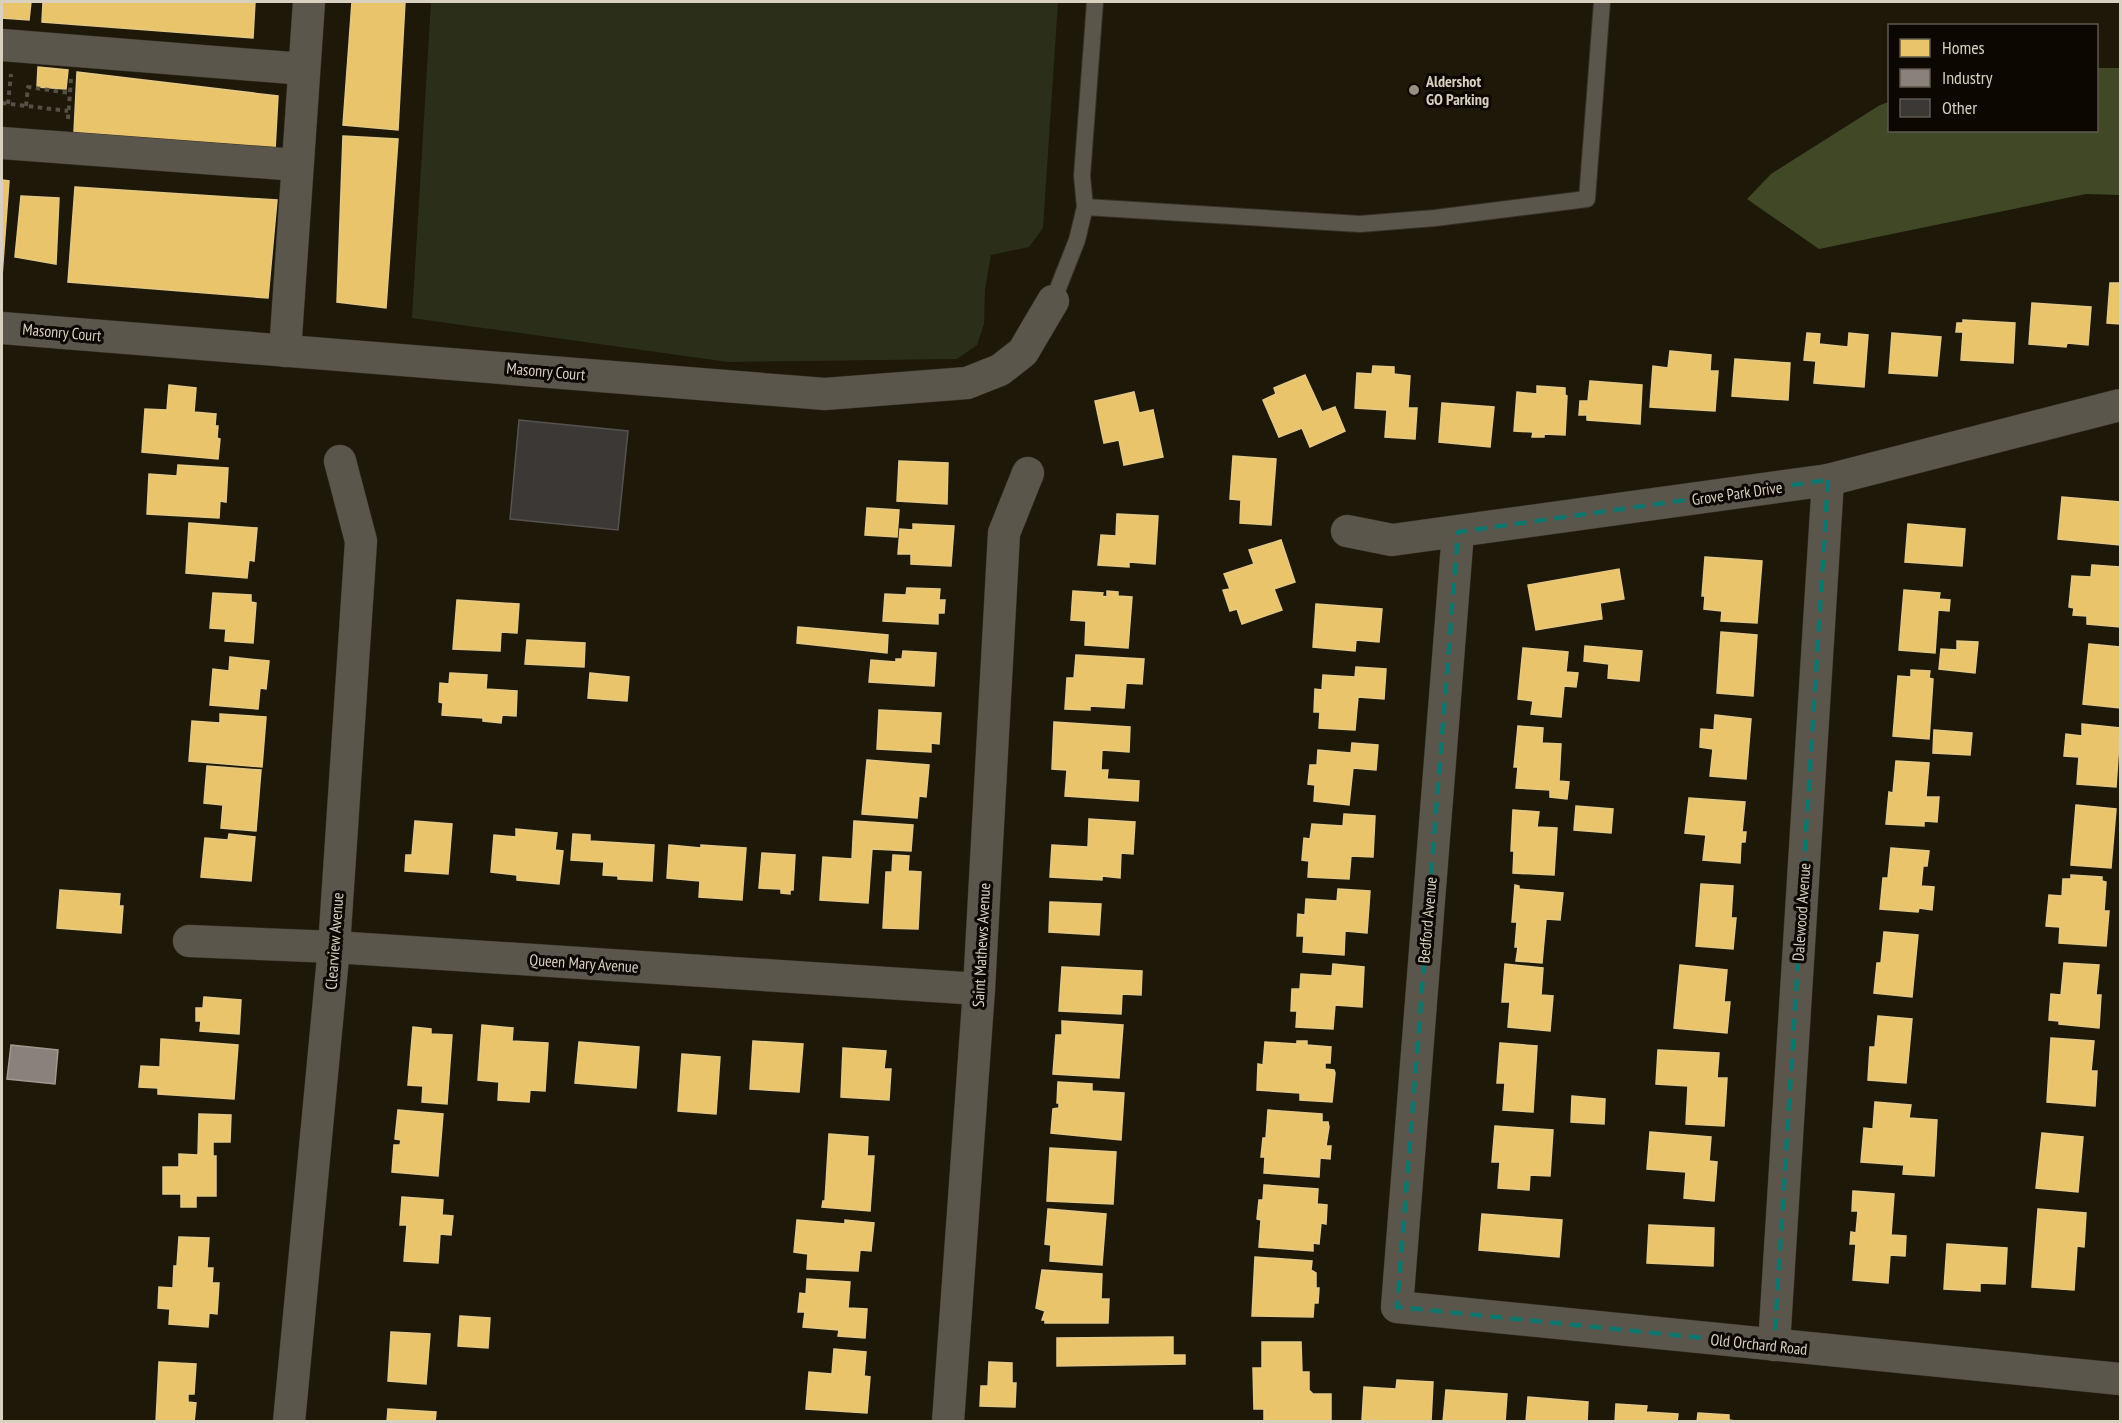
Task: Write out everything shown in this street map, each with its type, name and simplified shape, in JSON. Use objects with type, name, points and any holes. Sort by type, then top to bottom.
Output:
[{"type":"street","points":[[285,351],[309,2]]},
{"type":"street","points":[[2,45],[304,69]]},
{"type":"street","points":[[2,143],[297,165]]},
{"type":"street","name":"Masonry Court","points":[[2,328],[825,394],[967,383],[1000,370],[1023,352],[1053,301]]},
{"type":"street","name":"Grove Park Drive","points":[[1347,531],[1392,540],[1828,480],[2121,405]]},
{"type":"street","name":"Clearview Avenue","points":[[289,1422],[334,947],[361,542],[340,461]]},
{"type":"street","name":"Saint Mathews Avenue","points":[[948,1422],[979,989],[1004,532],[1029,473]]},
{"type":"street","name":"Dalewood Avenue","points":[[1774,1345],[1828,480]]},
{"type":"street","name":"Bedford Avenue","points":[[1397,1307],[1458,532]]},
{"type":"street","name":"Queen Mary Avenue","points":[[189,941],[334,947],[979,989]]},
{"type":"street","name":"Old Orchard Road","points":[[1397,1307],[2121,1379]]},
{"type":"lane","points":[[1053,301],[1077,240],[1085,207],[1082,176],[1095,2]]},
{"type":"lane","points":[[1085,207],[1360,224],[1435,219],[1587,199],[1602,2]]},
{"type":"path","points":[[65,148],[74,51]]},
{"type":"path","points":[[26,106],[28,87],[70,93]]},
{"type":"path","points":[[2,103],[68,111]]},
{"type":"highlighted area","points":[[1828,480],[1774,1345],[1397,1307],[1458,532]]},
{"type":"green space","points":[[431,2],[1058,2],[1043,228],[1029,247],[991,255],[985,289],[984,324],[977,345],[957,359],[728,362],[412,318]]},
{"type":"green space","points":[[2098,68],[2120,68],[2120,195],[2086,194],[1819,249],[1747,199],[1771,174],[1880,105],[1888,102],[1888,132],[2098,132]]},
{"type":"building: Homes","points":[[2,2],[31,2],[29,20],[2,18]]},
{"type":"building: Homes","points":[[43,2],[255,2],[253,38],[42,22]]},
{"type":"building: Homes","points":[[352,2],[405,2],[398,130],[343,125]]},
{"type":"building: Homes","points":[[38,67],[68,70],[66,89],[37,87]]},
{"type":"building: Homes","points":[[77,72],[278,96],[275,150],[74,132]]},
{"type":"building: Homes","points":[[343,136],[398,139],[386,308],[337,302]]},
{"type":"building: Homes","points":[[2,180],[9,181],[2,276]]},
{"type":"building: Homes","points":[[75,187],[277,200],[268,298],[68,282]]},
{"type":"building: Homes","points":[[21,196],[59,198],[56,264],[15,257]]},
{"type":"building: Homes","points":[[2110,283],[2120,283],[2120,324],[2107,323]]},
{"type":"building: Homes","points":[[2032,303],[2091,307],[2088,345],[2067,343],[2066,347],[2029,344]]},
{"type":"building: Homes","points":[[1963,320],[2015,323],[2013,363],[1961,360],[1963,332],[1956,332],[1957,323],[1963,323]]},
{"type":"building: Homes","points":[[1807,333],[1820,334],[1819,344],[1848,347],[1849,333],[1868,335],[1864,387],[1814,383],[1816,361],[1804,360]]},
{"type":"building: Homes","points":[[1892,333],[1941,337],[1937,376],[1889,373]]},
{"type":"building: Homes","points":[[1670,351],[1711,355],[1710,371],[1718,371],[1715,411],[1650,407],[1653,366],[1668,368]]},
{"type":"building: Homes","points":[[1735,359],[1790,363],[1788,400],[1732,396]]},
{"type":"building: Homes","points":[[1373,366],[1394,367],[1394,374],[1410,376],[1408,408],[1417,408],[1415,439],[1385,437],[1387,410],[1355,408],[1357,373],[1372,374]]},
{"type":"building: Homes","points":[[1305,375],[1322,412],[1335,407],[1345,431],[1310,447],[1302,428],[1279,437],[1263,400],[1276,394],[1274,388]]},
{"type":"building: Homes","points":[[1590,381],[1642,385],[1640,424],[1587,420],[1587,415],[1579,415],[1580,401],[1588,401]]},
{"type":"building: Homes","points":[[169,385],[196,388],[194,412],[216,414],[215,426],[218,426],[217,438],[220,439],[218,459],[142,452],[145,409],[167,410]]},
{"type":"building: Homes","points":[[1537,386],[1565,388],[1567,396],[1565,435],[1544,434],[1544,437],[1532,437],[1533,432],[1514,431],[1517,392],[1537,394]]},
{"type":"building: Homes","points":[[1134,392],[1139,413],[1153,410],[1163,457],[1124,465],[1119,440],[1104,443],[1095,401]]},
{"type":"building: Homes","points":[[1442,403],[1494,407],[1490,447],[1439,442]]},
{"type":"building: Homes","points":[[1233,456],[1276,459],[1271,525],[1240,523],[1241,500],[1230,499]]},
{"type":"building: Homes","points":[[899,461],[948,463],[947,504],[897,501]]},
{"type":"building: Homes","points":[[178,465],[228,468],[226,502],[220,501],[219,518],[147,514],[149,474],[177,476]]},
{"type":"building: Homes","points":[[2062,497],[2120,502],[2120,545],[2058,539]]},
{"type":"building: Homes","points":[[867,508],[899,510],[897,537],[865,535]]},
{"type":"building: Homes","points":[[1117,514],[1158,516],[1155,564],[1129,562],[1129,567],[1098,565],[1101,535],[1116,536]]},
{"type":"building: Homes","points":[[189,523],[257,528],[254,561],[249,560],[247,578],[186,573]]},
{"type":"building: Homes","points":[[913,524],[954,526],[951,566],[911,564],[911,554],[898,554],[900,529],[913,530]]},
{"type":"building: Homes","points":[[1908,524],[1965,529],[1962,566],[1905,562]]},
{"type":"building: Homes","points":[[1281,540],[1295,582],[1274,589],[1282,610],[1242,624],[1237,609],[1230,611],[1223,590],[1230,589],[1224,574],[1254,564],[1249,550]]},
{"type":"building: Homes","points":[[1705,557],[1762,561],[1757,623],[1721,621],[1722,611],[1704,609],[1705,596],[1702,596]]},
{"type":"building: Homes","points":[[2092,565],[2120,567],[2120,627],[2087,624],[2087,616],[2073,615],[2074,608],[2069,607],[2072,576],[2091,577]]},
{"type":"building: Homes","points":[[1619,569],[1624,599],[1600,603],[1602,619],[1536,630],[1528,585]]},
{"type":"building: Homes","points":[[907,588],[940,589],[939,600],[945,600],[944,613],[938,613],[938,624],[883,621],[885,594],[906,595]]},
{"type":"building: Homes","points":[[1904,590],[1940,593],[1939,599],[1950,600],[1949,611],[1938,610],[1935,653],[1899,650]]},
{"type":"building: Homes","points":[[1073,591],[1103,593],[1102,596],[1107,597],[1107,591],[1118,592],[1118,596],[1132,597],[1128,648],[1085,645],[1086,621],[1071,620]]},
{"type":"building: Homes","points":[[213,593],[251,595],[251,602],[256,603],[253,643],[225,641],[226,629],[210,628]]},
{"type":"building: Homes","points":[[457,600],[519,604],[517,633],[501,632],[500,651],[453,649]]},
{"type":"building: Homes","points":[[1316,604],[1382,609],[1379,642],[1356,640],[1355,651],[1313,647]]},
{"type":"building: Homes","points":[[798,627],[888,635],[887,653],[797,643]]},
{"type":"building: Homes","points":[[1721,632],[1757,635],[1753,696],[1717,693]]},
{"type":"building: Homes","points":[[527,640],[585,643],[584,667],[525,664]]},
{"type":"building: Homes","points":[[1957,641],[1978,642],[1975,673],[1939,669],[1941,649],[1957,650]]},
{"type":"building: Homes","points":[[2089,644],[2120,647],[2120,708],[2083,704]]},
{"type":"building: Homes","points":[[1585,646],[1642,651],[1639,681],[1608,678],[1609,664],[1584,661]]},
{"type":"building: Homes","points":[[1523,648],[1568,652],[1566,672],[1578,673],[1576,687],[1564,686],[1561,717],[1531,714],[1533,701],[1518,699]]},
{"type":"building: Homes","points":[[903,651],[936,653],[934,686],[869,682],[871,660],[896,662],[896,659],[902,659]]},
{"type":"building: Homes","points":[[1076,655],[1144,659],[1142,684],[1126,683],[1124,708],[1090,706],[1090,710],[1065,709],[1067,678],[1074,678]]},
{"type":"building: Homes","points":[[230,657],[269,661],[266,689],[260,688],[258,709],[210,705],[213,669],[229,671]]},
{"type":"building: Homes","points":[[1356,667],[1386,669],[1384,699],[1358,697],[1355,730],[1319,728],[1320,712],[1314,712],[1315,689],[1322,690],[1323,675],[1355,677]]},
{"type":"building: Homes","points":[[1911,670],[1930,671],[1929,678],[1933,679],[1929,739],[1893,736],[1898,676],[1911,677]]},
{"type":"building: Homes","points":[[450,673],[487,675],[486,689],[517,691],[516,716],[502,715],[501,723],[483,721],[483,718],[442,715],[443,703],[439,702],[440,683],[449,684]]},
{"type":"building: Homes","points":[[590,673],[629,677],[627,701],[588,698]]},
{"type":"building: Homes","points":[[879,710],[941,713],[939,744],[931,743],[931,752],[877,749]]},
{"type":"building: Homes","points":[[220,714],[266,717],[262,767],[189,761],[192,721],[220,723]]},
{"type":"building: Homes","points":[[1715,715],[1751,719],[1746,779],[1710,776],[1713,749],[1700,747],[1701,729],[1714,730]]},
{"type":"building: Homes","points":[[1054,722],[1130,727],[1129,752],[1102,750],[1101,770],[1108,770],[1107,779],[1139,781],[1138,801],[1065,796],[1067,770],[1052,769]]},
{"type":"building: Homes","points":[[2082,724],[2120,728],[2116,787],[2077,784],[2079,757],[2064,756],[2066,734],[2082,736]]},
{"type":"building: Homes","points":[[1518,726],[1543,728],[1542,743],[1561,744],[1559,781],[1569,782],[1567,799],[1550,797],[1550,790],[1516,788],[1518,767],[1514,767]]},
{"type":"building: Homes","points":[[1934,730],[1972,733],[1970,755],[1933,753]]},
{"type":"building: Homes","points":[[1352,743],[1378,745],[1376,770],[1353,768],[1349,805],[1314,801],[1315,785],[1308,784],[1310,765],[1317,765],[1318,750],[1351,753]]},
{"type":"building: Homes","points":[[867,760],[929,765],[926,797],[919,796],[917,818],[862,814]]},
{"type":"building: Homes","points":[[1896,761],[1929,763],[1926,797],[1939,797],[1937,822],[1924,821],[1924,826],[1886,824],[1889,792],[1893,793]]},
{"type":"building: Homes","points":[[207,766],[261,770],[256,831],[221,828],[223,805],[204,803]]},
{"type":"building: Homes","points":[[1689,798],[1745,802],[1742,832],[1746,832],[1745,842],[1741,842],[1740,863],[1703,860],[1706,835],[1685,833]]},
{"type":"building: Homes","points":[[2076,805],[2116,809],[2111,868],[2071,865]]},
{"type":"building: Homes","points":[[1576,806],[1613,809],[1611,833],[1574,830]]},
{"type":"building: Homes","points":[[1513,810],[1539,812],[1537,827],[1557,828],[1554,875],[1513,873],[1514,851],[1511,851]]},
{"type":"building: Homes","points":[[1344,814],[1375,816],[1373,857],[1351,856],[1349,879],[1308,877],[1309,861],[1302,860],[1304,838],[1310,839],[1312,824],[1343,826]]},
{"type":"building: Homes","points":[[1089,819],[1135,822],[1133,854],[1121,853],[1120,878],[1102,876],[1102,880],[1050,877],[1052,845],[1088,847]]},
{"type":"building: Homes","points":[[415,821],[452,824],[448,874],[405,871],[406,855],[412,855]]},
{"type":"building: Homes","points":[[854,821],[913,825],[911,851],[872,849],[868,903],[820,900],[823,857],[852,859]]},
{"type":"building: Homes","points":[[516,829],[557,833],[555,850],[563,851],[559,884],[517,880],[517,875],[491,872],[494,835],[516,837]]},
{"type":"building: Homes","points":[[229,834],[255,837],[251,881],[201,877],[205,838],[228,840]]},
{"type":"building: Homes","points":[[573,834],[590,835],[590,841],[654,845],[652,881],[618,879],[618,876],[603,875],[604,862],[571,860]]},
{"type":"building: Homes","points":[[669,845],[746,848],[742,900],[699,897],[700,881],[667,878]]},
{"type":"building: Homes","points":[[1891,848],[1929,851],[1927,866],[1923,866],[1921,886],[1934,887],[1932,910],[1919,908],[1918,912],[1880,909],[1883,878],[1888,878]]},
{"type":"building: Homes","points":[[762,853],[795,855],[793,890],[790,890],[790,894],[781,893],[781,889],[759,888]]},
{"type":"building: Homes","points":[[893,855],[909,856],[908,871],[921,872],[918,929],[883,928],[886,872],[892,872]]},
{"type":"building: Homes","points":[[2071,875],[2102,877],[2102,881],[2106,882],[2104,911],[2109,911],[2106,946],[2059,943],[2060,927],[2046,926],[2049,895],[2062,896],[2063,879],[2071,879]]},
{"type":"building: Homes","points":[[1701,884],[1733,886],[1731,918],[1736,918],[1733,949],[1696,946]]},
{"type":"building: Homes","points":[[1515,885],[1519,886],[1519,889],[1563,893],[1560,920],[1546,919],[1542,963],[1516,961],[1517,922],[1512,922]]},
{"type":"building: Homes","points":[[1338,889],[1370,891],[1367,933],[1345,931],[1344,955],[1303,952],[1304,936],[1297,936],[1298,914],[1305,915],[1306,899],[1337,901]]},
{"type":"building: Homes","points":[[60,890],[120,894],[119,906],[123,906],[121,933],[57,928]]},
{"type":"building: Homes","points":[[1050,902],[1101,904],[1099,935],[1049,932]]},
{"type":"building: Homes","points":[[1884,932],[1918,935],[1912,997],[1874,993],[1877,963],[1881,963]]},
{"type":"building: Homes","points":[[2064,963],[2099,965],[2096,995],[2101,995],[2099,1028],[2059,1024],[2059,1021],[2049,1020],[2051,994],[2061,995]]},
{"type":"building: Homes","points":[[1333,964],[1364,967],[1362,1007],[1335,1005],[1333,1029],[1296,1027],[1297,1011],[1291,1011],[1292,989],[1300,989],[1301,974],[1332,976]]},
{"type":"building: Homes","points":[[1505,964],[1543,968],[1541,995],[1553,996],[1550,1031],[1508,1027],[1510,1002],[1502,1002]]},
{"type":"building: Homes","points":[[1680,965],[1727,970],[1724,1002],[1730,1002],[1727,1033],[1674,1028]]},
{"type":"building: Homes","points":[[1062,967],[1142,971],[1141,995],[1122,994],[1121,1014],[1059,1011]]},
{"type":"building: Homes","points":[[204,997],[241,1000],[239,1034],[200,1031],[201,1021],[196,1021],[196,1008],[203,1008]]},
{"type":"building: Homes","points":[[1878,1016],[1912,1019],[1906,1083],[1868,1080],[1870,1047],[1875,1047]]},
{"type":"building: Homes","points":[[1062,1021],[1123,1025],[1119,1078],[1053,1074],[1056,1035],[1062,1035]]},
{"type":"building: Homes","points":[[482,1025],[513,1028],[512,1041],[548,1043],[545,1091],[530,1090],[529,1102],[498,1100],[499,1082],[478,1080]]},
{"type":"building: Homes","points":[[413,1027],[431,1029],[431,1034],[452,1035],[447,1104],[422,1102],[423,1086],[408,1085]]},
{"type":"building: Homes","points":[[2051,1038],[2094,1041],[2091,1071],[2097,1071],[2095,1106],[2047,1102]]},
{"type":"building: Homes","points":[[161,1039],[238,1045],[234,1099],[158,1094],[158,1088],[139,1087],[141,1066],[160,1067]]},
{"type":"building: Homes","points":[[753,1041],[803,1044],[799,1092],[750,1089]]},
{"type":"building: Homes","points":[[1297,1041],[1307,1041],[1307,1045],[1331,1047],[1330,1063],[1325,1063],[1325,1069],[1334,1070],[1335,1073],[1332,1102],[1300,1100],[1300,1093],[1257,1090],[1258,1064],[1263,1065],[1265,1042],[1297,1044]]},
{"type":"building: Homes","points":[[579,1042],[639,1047],[636,1088],[575,1083]]},
{"type":"building: Homes","points":[[1500,1043],[1537,1046],[1533,1112],[1503,1110],[1505,1083],[1497,1083]]},
{"type":"building: Homes","points":[[843,1048],[886,1051],[884,1069],[891,1069],[889,1100],[841,1097]]},
{"type":"building: Homes","points":[[1658,1050],[1719,1053],[1717,1078],[1727,1078],[1724,1126],[1686,1124],[1688,1086],[1656,1084]]},
{"type":"building: Homes","points":[[682,1054],[720,1057],[716,1114],[678,1111]]},
{"type":"building: Homes","points":[[1058,1082],[1092,1084],[1092,1091],[1124,1093],[1121,1140],[1051,1133],[1053,1109],[1059,1108],[1059,1103],[1057,1103]]},
{"type":"building: Homes","points":[[1572,1096],[1605,1099],[1604,1124],[1571,1122]]},
{"type":"building: Homes","points":[[1875,1102],[1911,1105],[1909,1118],[1937,1120],[1934,1176],[1903,1174],[1904,1165],[1861,1162],[1864,1128],[1873,1129]]},
{"type":"building: Homes","points":[[398,1110],[443,1114],[438,1176],[392,1172],[394,1145],[400,1145],[401,1140],[395,1139]]},
{"type":"building: Homes","points":[[1268,1110],[1322,1114],[1322,1122],[1328,1122],[1329,1127],[1326,1146],[1331,1146],[1330,1159],[1320,1158],[1319,1177],[1264,1173],[1265,1157],[1261,1157],[1263,1138],[1266,1138]]},
{"type":"building: Homes","points":[[199,1114],[231,1115],[230,1142],[213,1142],[213,1156],[216,1156],[216,1196],[196,1196],[196,1207],[181,1207],[181,1194],[163,1194],[163,1167],[179,1167],[179,1154],[198,1155]]},
{"type":"building: Homes","points":[[1495,1126],[1553,1130],[1550,1176],[1530,1175],[1529,1190],[1498,1188],[1500,1162],[1492,1162]]},
{"type":"building: Homes","points":[[1650,1132],[1711,1137],[1709,1161],[1717,1162],[1714,1201],[1684,1198],[1686,1172],[1647,1169]]},
{"type":"building: Homes","points":[[2042,1133],[2083,1137],[2078,1192],[2036,1188]]},
{"type":"building: Homes","points":[[829,1134],[868,1137],[867,1156],[874,1156],[870,1211],[822,1207],[825,1201]]},
{"type":"building: Homes","points":[[1050,1148],[1116,1152],[1113,1204],[1047,1201]]},
{"type":"building: Homes","points":[[1264,1185],[1318,1189],[1317,1204],[1327,1205],[1326,1224],[1321,1223],[1319,1244],[1313,1243],[1313,1251],[1259,1247],[1261,1220],[1257,1219],[1259,1200],[1263,1200]]},
{"type":"building: Homes","points":[[1853,1191],[1894,1194],[1891,1235],[1906,1236],[1905,1256],[1890,1255],[1888,1283],[1853,1280],[1856,1244],[1850,1244],[1851,1232],[1856,1233],[1858,1211],[1852,1211]]},
{"type":"building: Homes","points":[[402,1197],[443,1200],[442,1215],[453,1216],[451,1235],[440,1234],[438,1263],[404,1261],[407,1225],[400,1225]]},
{"type":"building: Homes","points":[[1048,1209],[1106,1214],[1102,1265],[1050,1261],[1051,1245],[1045,1244]]},
{"type":"building: Homes","points":[[2038,1209],[2086,1213],[2084,1247],[2077,1246],[2074,1290],[2032,1287]]},
{"type":"building: Homes","points":[[1482,1214],[1562,1220],[1559,1257],[1479,1250]]},
{"type":"building: Homes","points":[[797,1220],[845,1224],[845,1220],[874,1223],[871,1251],[860,1250],[858,1271],[807,1269],[808,1254],[794,1252]]},
{"type":"building: Homes","points":[[1649,1225],[1714,1228],[1713,1266],[1647,1263]]},
{"type":"building: Homes","points":[[179,1237],[209,1238],[207,1268],[213,1268],[212,1283],[219,1283],[217,1314],[209,1313],[208,1327],[169,1324],[170,1309],[158,1308],[159,1287],[173,1288]]},
{"type":"building: Homes","points":[[1947,1244],[2007,1248],[2005,1284],[1980,1283],[1980,1291],[1944,1289]]},
{"type":"building: Homes","points":[[1255,1257],[1312,1261],[1311,1270],[1316,1273],[1316,1288],[1319,1288],[1318,1303],[1314,1303],[1313,1317],[1252,1316]]},
{"type":"building: Homes","points":[[1042,1270],[1102,1274],[1101,1299],[1109,1299],[1108,1323],[1045,1323],[1045,1320],[1042,1320],[1045,1311],[1036,1308]]},
{"type":"building: Homes","points":[[807,1279],[850,1282],[848,1308],[867,1309],[865,1338],[838,1336],[839,1330],[803,1327],[805,1312],[798,1312],[800,1293],[806,1294]]},
{"type":"building: Homes","points":[[460,1316],[490,1318],[488,1348],[458,1346]]},
{"type":"building: Homes","points":[[391,1332],[430,1334],[426,1384],[388,1381]]},
{"type":"building: Homes","points":[[1173,1337],[1173,1355],[1185,1355],[1185,1364],[1057,1366],[1057,1338]]},
{"type":"building: Homes","points":[[1262,1342],[1301,1342],[1302,1372],[1309,1372],[1309,1390],[1313,1394],[1331,1394],[1331,1422],[1264,1422],[1264,1409],[1254,1409],[1253,1368],[1262,1368]]},
{"type":"building: Homes","points":[[834,1349],[866,1352],[864,1376],[870,1377],[867,1413],[806,1409],[809,1372],[832,1374]]},
{"type":"building: Homes","points":[[159,1362],[196,1364],[194,1394],[188,1394],[188,1402],[196,1403],[194,1422],[156,1422]]},
{"type":"building: Homes","points":[[989,1362],[1012,1363],[1012,1383],[1016,1383],[1015,1407],[980,1406],[981,1386],[988,1386]]},
{"type":"building: Homes","points":[[1397,1380],[1433,1382],[1431,1422],[1362,1420],[1364,1387],[1396,1389]]},
{"type":"building: Homes","points":[[1446,1390],[1507,1394],[1505,1422],[1443,1422]]},
{"type":"building: Homes","points":[[1528,1397],[1588,1402],[1587,1422],[1526,1422]]},
{"type":"building: Homes","points":[[1616,1404],[1647,1406],[1646,1412],[1678,1414],[1677,1422],[1615,1422]]},
{"type":"building: Homes","points":[[388,1409],[436,1412],[435,1422],[387,1422]]},
{"type":"building: Homes","points":[[1698,1413],[1729,1415],[1729,1420],[1742,1422],[1697,1422]]},
{"type":"building: Industry","points":[[11,1045],[58,1050],[55,1084],[7,1079]]},
{"type":"building: Other","points":[[519,420],[628,431],[618,530],[510,519]]},
{"type":"place","name":"Aldershot GO Parking","points":[[1414,90]]}]
